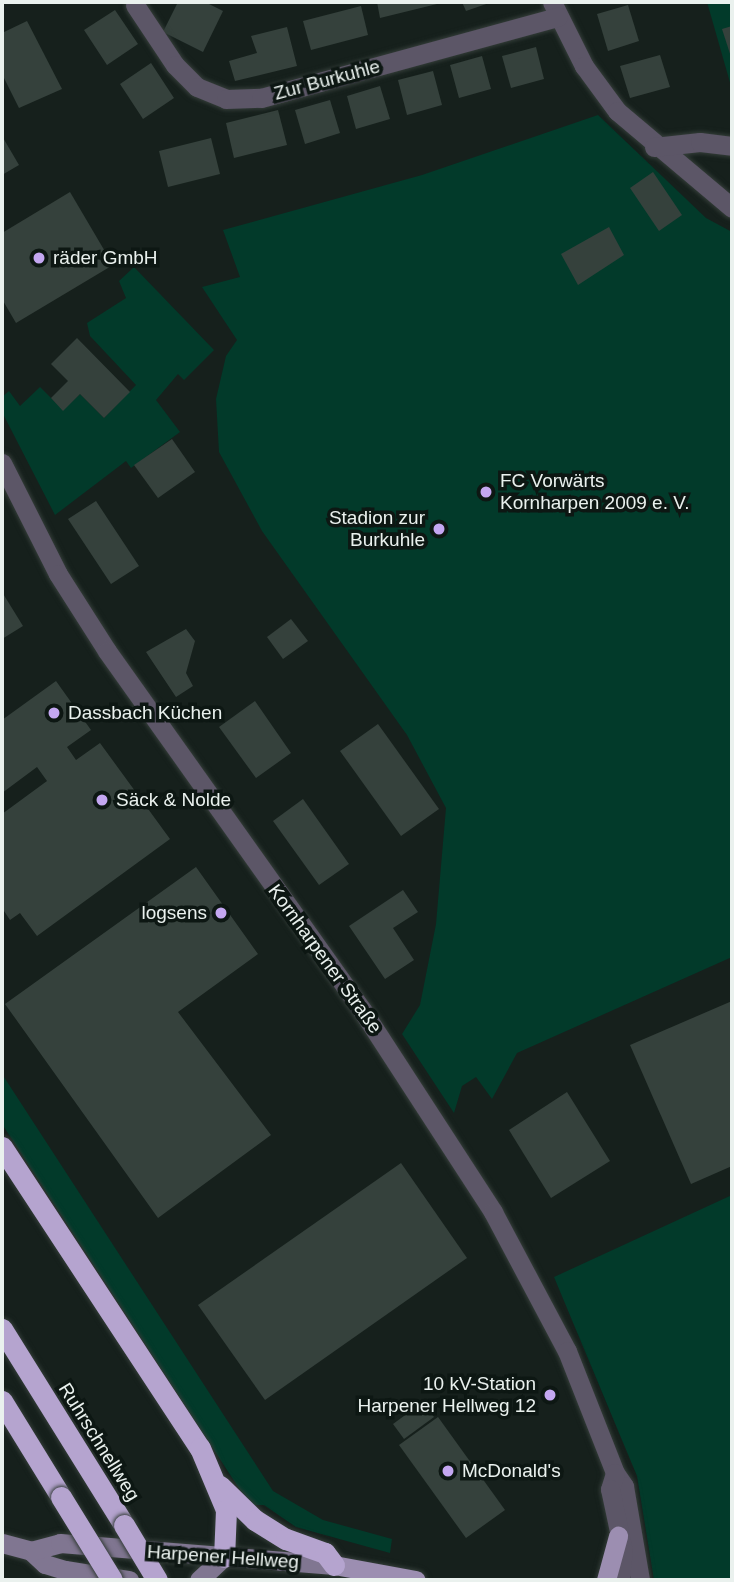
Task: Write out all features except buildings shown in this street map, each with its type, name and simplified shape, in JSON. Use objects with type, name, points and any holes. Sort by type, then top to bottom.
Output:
[{"type":"highway","points":[[2,1147],[89,1273],[201,1448],[219,1484],[227,1530],[224,1557]]},
{"type":"highway","name":"Ruhrschnellweg","points":[[2,1329],[157,1580]]},
{"type":"highway","points":[[2,1401],[112,1580]]},
{"type":"highway","points":[[219,1484],[255,1520],[286,1539],[325,1553],[348,1571]]},
{"type":"main road","points":[[606,1580],[618,1536]]},
{"type":"main road","name":"Harpener Hellweg","points":[[3,1547],[31,1551],[60,1542],[224,1557],[415,1580]]},
{"type":"main road","name":"Harpener Hellweg","points":[[31,1551],[46,1564],[65,1570],[129,1580]]},
{"type":"main road","points":[[199,1580],[216,1569],[224,1557]]},
{"type":"street","name":"Zur Burkuhle","points":[[135,5],[175,65],[197,87],[226,99],[261,98],[555,9],[611,102],[654,147],[732,208]]},
{"type":"street","points":[[654,147],[700,142],[732,146]]},
{"type":"street","name":"Kornharpener Straße","points":[[2,463],[58,574],[107,651],[362,1010],[461,1159],[568,1351],[630,1505],[640,1580]]},
{"type":"street","name":"Kornharpener Straße","points":[[615,1473],[610,1489],[623,1550],[620,1580]]},
{"type":"green space","points":[[707,2],[732,2],[732,86],[731,86]]},
{"type":"green space","name":"FC Vorwärts Kornharpen 2009 e. V.","points":[[598,115],[706,218],[732,232],[732,957],[517,1053],[492,1099],[476,1077],[462,1086],[454,1113],[402,1034],[420,1005],[436,924],[446,808],[407,735],[262,531],[219,452],[216,399],[226,356],[237,340],[202,287],[240,277],[223,230],[422,175]]},
{"type":"green space","points":[[134,267],[214,350],[184,380],[178,374],[156,400],[180,432],[131,468],[126,461],[55,515],[2,412],[2,397],[9,391],[20,406],[40,387],[63,410],[80,394],[104,418],[136,385],[90,336],[87,323],[126,298],[119,281]]},
{"type":"green space","points":[[2,1074],[273,1491],[323,1520],[392,1539],[390,1553],[296,1527],[264,1505],[254,1505],[240,1490],[2,1124]]},
{"type":"green space","points":[[732,1195],[732,1580],[654,1580],[637,1476],[554,1277]]},
{"type":"place","name":"räder GmbH","points":[[39,258]]},
{"type":"place","name":"FC Vorwärts Kornharpen 2009 e. V.","points":[[486,492]]},
{"type":"place","name":"Stadion zur Burkuhle","points":[[439,529]]},
{"type":"place","name":"Dassbach Küchen","points":[[54,713]]},
{"type":"place","name":"Säck & Nolde","points":[[102,800]]},
{"type":"place","name":"logsens","points":[[221,913]]},
{"type":"place","name":"10 kV-Station Harpener Hellweg 12","points":[[550,1395]]},
{"type":"place","name":"McDonald's","points":[[448,1471]]}]
